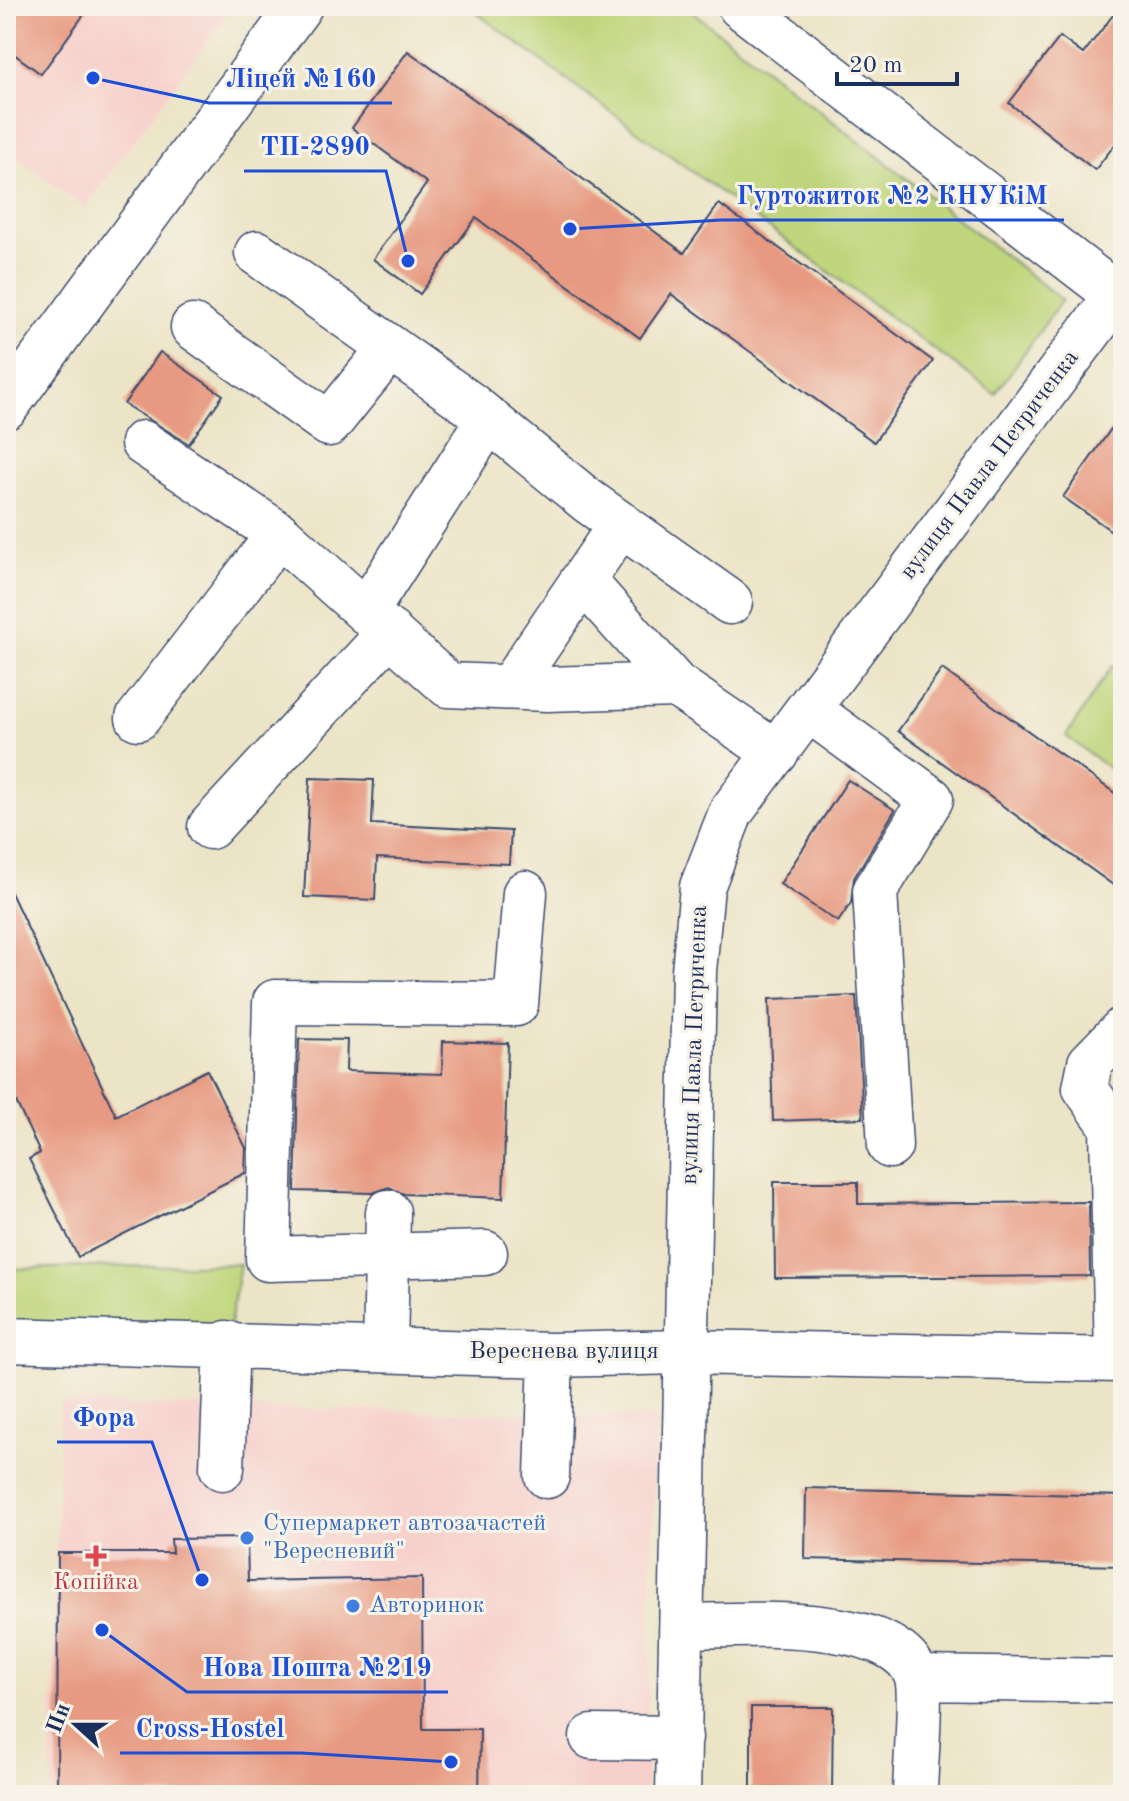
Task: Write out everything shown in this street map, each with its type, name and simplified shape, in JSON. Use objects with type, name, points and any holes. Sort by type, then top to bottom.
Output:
[{"type":"street","points":[[6,407],[300,6]]},
{"type":"street","points":[[740,6],[1121,294]]},
{"type":"street","points":[[257,253],[489,419],[621,524],[730,602]]},
{"type":"street","name":"вулиця Павла Петриченка","points":[[678,1795],[683,1626],[684,1352],[694,971],[702,887],[731,812],[1121,294]]},
{"type":"street","points":[[193,327],[329,424],[390,348]]},
{"type":"street","points":[[210,827],[379,621],[489,419]]},
{"type":"street","points":[[143,443],[279,534],[448,685],[676,685]]},
{"type":"street","points":[[510,687],[621,524]]},
{"type":"street","points":[[138,718],[279,534]]},
{"type":"street","points":[[583,580],[676,685],[776,753]]},
{"type":"street","points":[[808,709],[931,799],[875,891],[890,1146]]},
{"type":"street","points":[[485,1253],[268,1259],[275,1002],[516,1004],[525,893]]},
{"type":"street","points":[[1120,1360],[1112,1126],[1085,1088],[1090,1063],[1123,1029]]},
{"type":"street","points":[[385,1350],[388,1212]]},
{"type":"street","name":"Вереснева вулиця","points":[[6,1340],[227,1343],[551,1355],[684,1352],[1120,1360]]},
{"type":"street","points":[[222,1468],[227,1343]]},
{"type":"street","points":[[547,1476],[551,1355]]},
{"type":"street","points":[[683,1626],[845,1630],[877,1640],[904,1657],[917,1678],[915,1795]]},
{"type":"street","points":[[917,1678],[1123,1681]]},
{"type":"street","points":[[592,1737],[680,1738]]},
{"type":"shaded area","points":[[6,6],[233,6],[85,208],[6,149]]},
{"type":"shaded area","name":"Авторинок","points":[[60,1403],[656,1417],[646,1795],[50,1795]]},
{"type":"green space","points":[[467,6],[685,6],[1062,300],[995,394]]},
{"type":"green space","points":[[1112,666],[1123,673],[1123,779],[1066,736]]},
{"type":"green space","points":[[240,1264],[227,1343],[6,1340],[6,1269]]},
{"type":"building","points":[[6,6],[90,6],[41,74],[6,48]]},
{"type":"building","points":[[1123,6],[1123,134],[1095,170],[1009,103],[1060,37],[1083,54]]},
{"type":"building","points":[[408,51],[684,253],[719,204],[933,361],[874,442],[671,294],[640,338],[476,218],[420,294],[373,259],[427,183],[352,128]]},
{"type":"building","points":[[160,352],[223,395],[189,444],[124,404]]},
{"type":"building","points":[[1123,412],[1123,539],[1063,497]]},
{"type":"building","points":[[942,669],[1123,799],[1123,892],[898,731]]},
{"type":"building","points":[[310,778],[374,780],[372,824],[511,831],[509,864],[377,858],[375,900],[304,897]]},
{"type":"building","points":[[848,780],[895,810],[854,878],[851,903],[838,922],[780,884]]},
{"type":"building","points":[[6,882],[116,1116],[207,1070],[246,1148],[245,1173],[78,1257],[29,1159],[40,1153],[6,1080]]},
{"type":"building","points":[[856,996],[863,1118],[773,1121],[769,999]]},
{"type":"building","points":[[299,1039],[347,1040],[346,1071],[442,1074],[443,1041],[508,1043],[503,1198],[404,1194],[389,1187],[373,1193],[295,1191]]},
{"type":"building","points":[[774,1182],[858,1182],[858,1204],[1089,1202],[1090,1276],[775,1278]]},
{"type":"building","points":[[806,1488],[1123,1496],[1123,1566],[805,1559]]},
{"type":"building","points":[[247,1538],[248,1581],[422,1578],[423,1729],[480,1729],[479,1795],[57,1795],[58,1553],[172,1553],[171,1539]]},
{"type":"building","points":[[751,1707],[833,1707],[832,1795],[751,1795]]},
{"type":"place","name":"Ліцей №160","points":[[93,78]]},
{"type":"place","name":"Гуртожиток №2 КНУКіМ","points":[[570,229]]},
{"type":"place","name":"ТП-2890","points":[[408,261]]},
{"type":"place","name":"Супермаркет автозачастей \"Вересневий\"","points":[[247,1538]]},
{"type":"place","name":"Копійка","points":[[96,1556]]},
{"type":"place","name":"Фора","points":[[202,1580]]},
{"type":"place","name":"Авторинок","points":[[353,1606]]},
{"type":"place","name":"Нова Пошта №219","points":[[102,1630]]},
{"type":"place","name":"Cross-Hostel","points":[[451,1762]]}]
